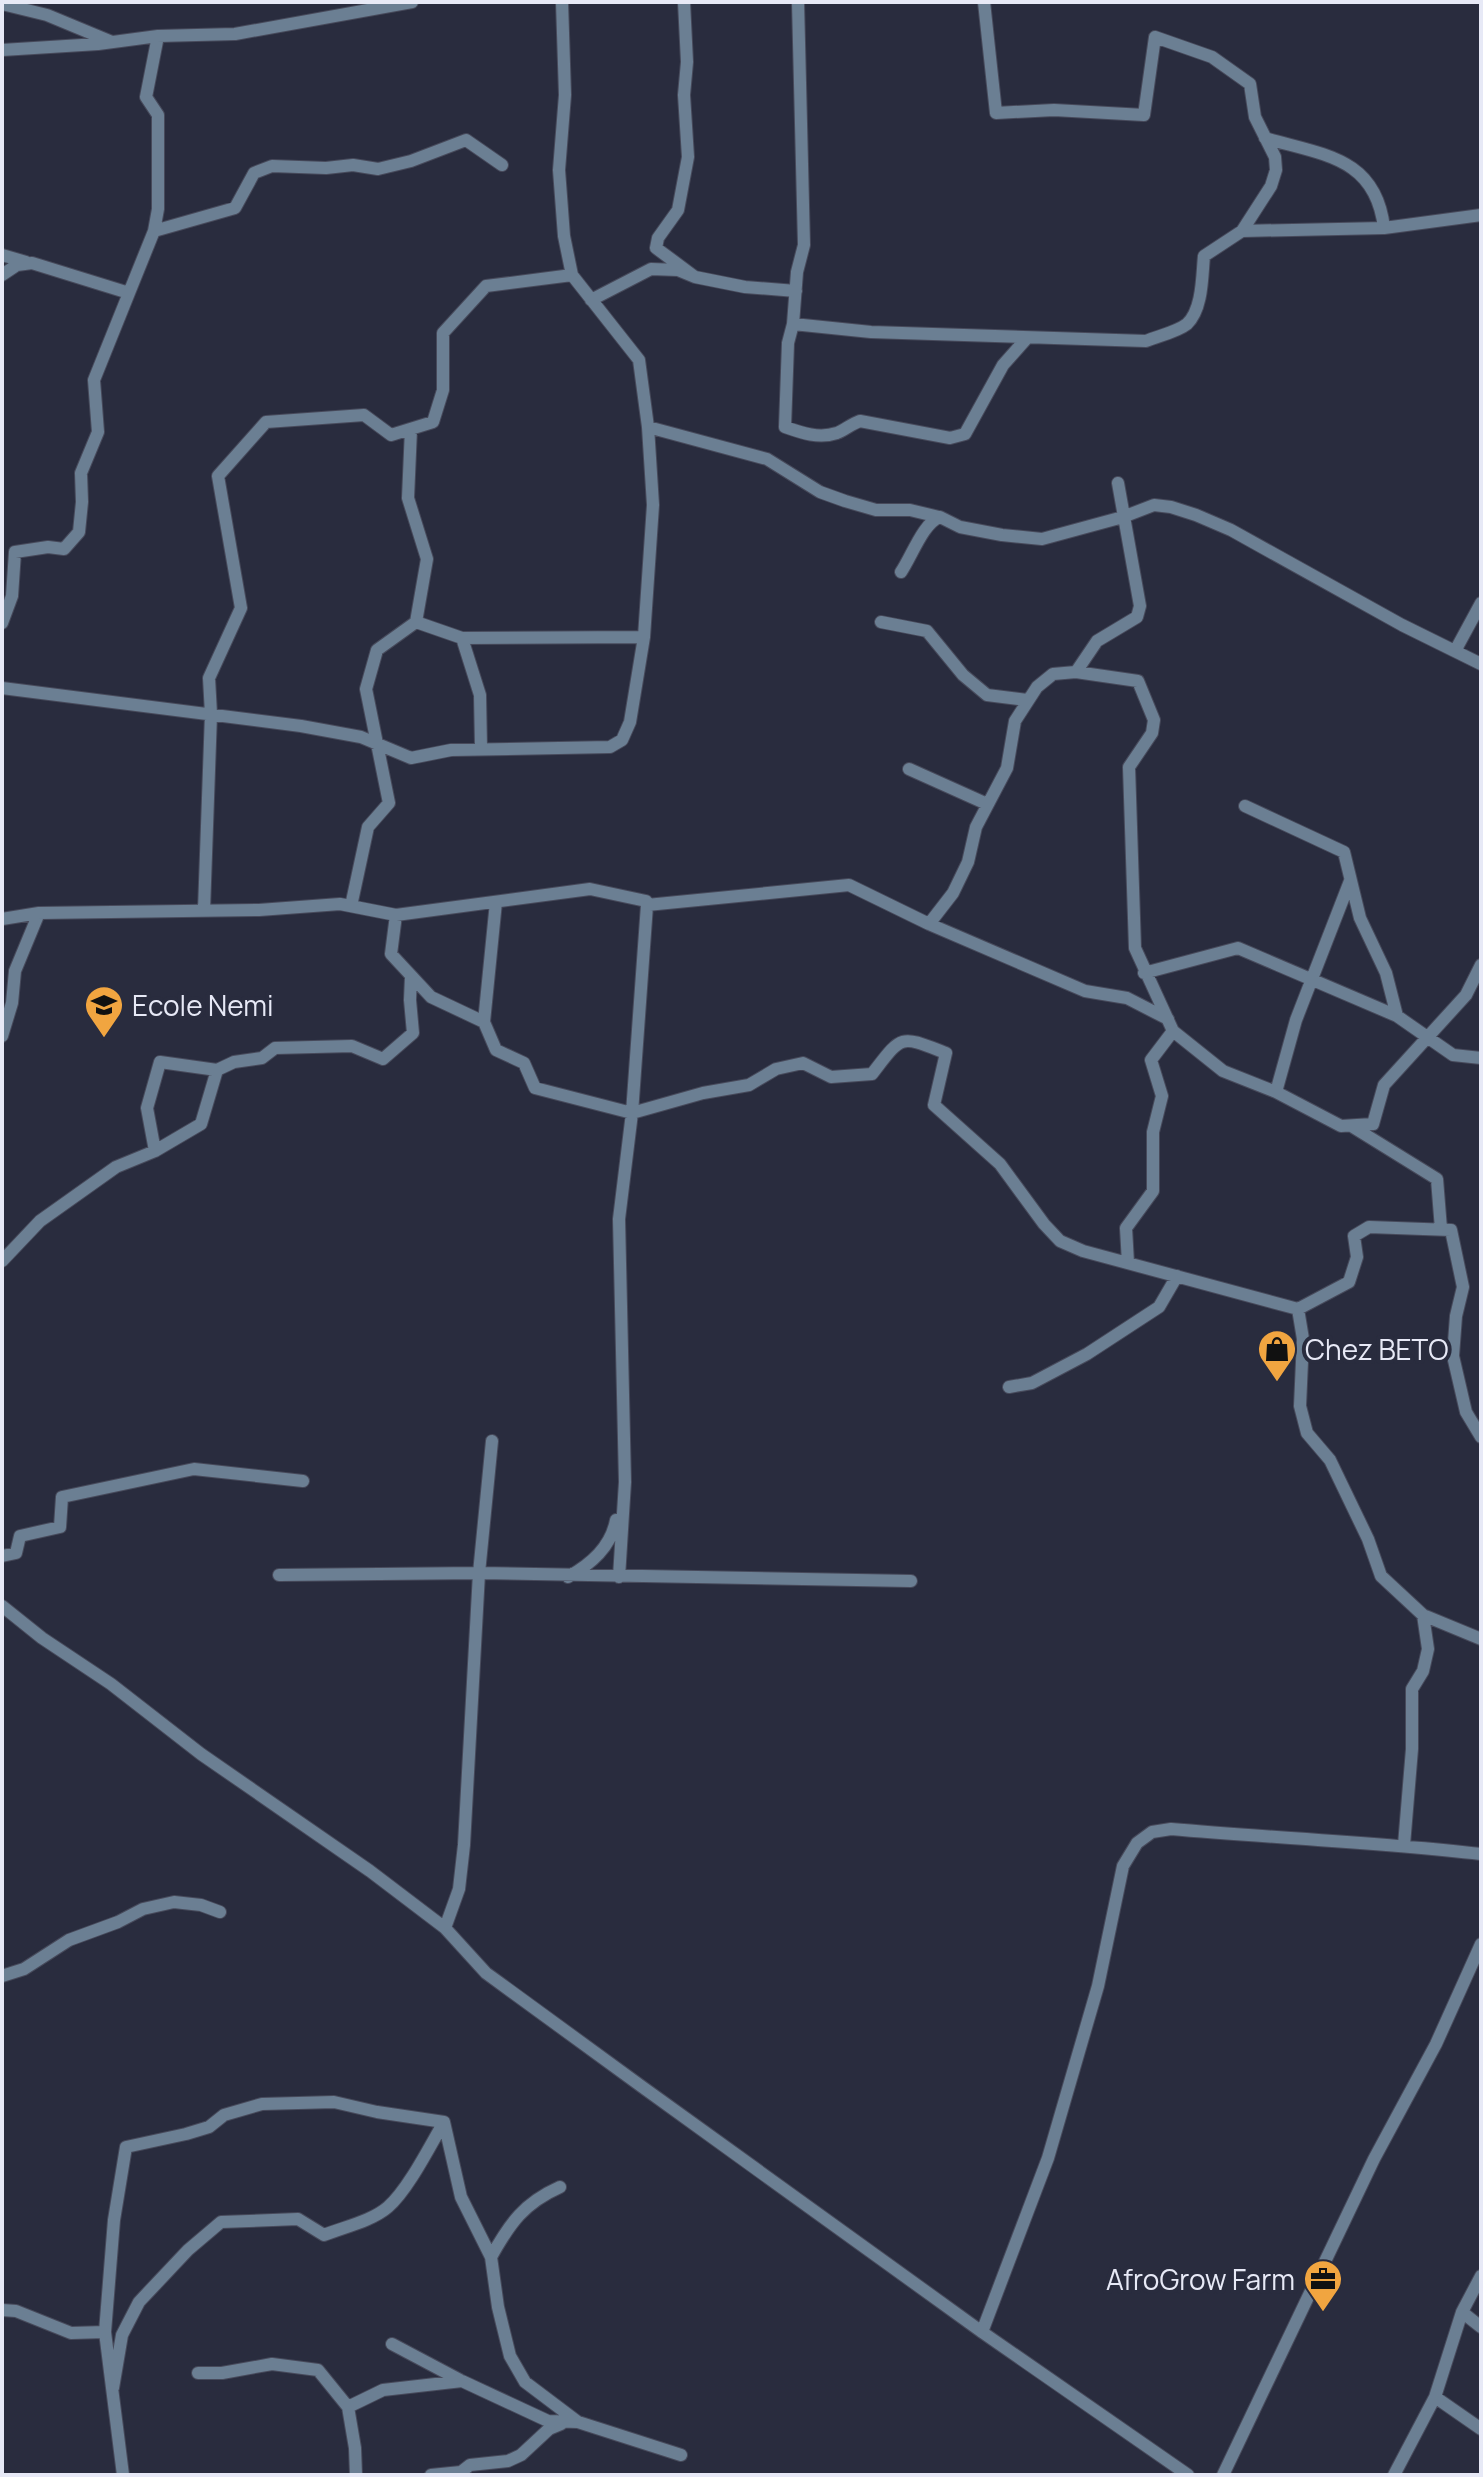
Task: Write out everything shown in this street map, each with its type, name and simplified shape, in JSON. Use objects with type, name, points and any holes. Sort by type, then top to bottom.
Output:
[{"type":"street","points":[[2,50],[158,36],[235,34],[412,2]]},
{"type":"street","points":[[2,688],[301,726],[361,737],[411,758],[481,748],[610,747],[622,740],[630,722],[644,637],[653,505],[648,427],[639,360],[572,275],[564,236],[559,170],[565,95],[562,2]]},
{"type":"street","points":[[684,2],[688,157],[678,210],[658,238],[656,248],[695,277]]},
{"type":"street","points":[[798,2],[804,245],[797,272],[793,324],[788,343],[785,427],[819,436],[840,432],[860,421],[950,438],[965,434],[1003,365],[1027,338]]},
{"type":"street","points":[[793,324],[871,332],[1140,342],[1186,325],[1196,307],[1204,256],[1242,231],[1271,186],[1276,170],[1275,157],[1251,104],[1250,84],[1212,57],[1155,37],[1144,115],[1054,110],[996,113],[984,2]]},
{"type":"street","points":[[2,4],[47,15],[114,42]]},
{"type":"street","points":[[2,623],[12,596],[8,553],[48,547],[64,549],[79,532],[81,473],[98,432],[94,380],[154,231],[159,188],[159,131],[158,115],[146,97],[158,36]]},
{"type":"street","points":[[1265,138],[1335,159],[1358,171],[1374,190],[1381,207],[1384,228]]},
{"type":"street","points":[[154,231],[235,208],[254,173],[272,166],[326,168],[353,165],[378,169],[411,161],[466,140],[502,165]]},
{"type":"street","points":[[1242,231],[1384,228],[1481,215]]},
{"type":"street","points":[[2,255],[129,293]]},
{"type":"street","points":[[2,275],[17,265],[32,263]]},
{"type":"street","points":[[591,300],[651,269],[678,270],[695,277],[745,287],[796,291]]},
{"type":"street","points":[[204,910],[211,714],[209,678],[241,608],[218,476],[266,422],[364,415],[391,435],[433,422],[443,390],[443,333],[486,286],[572,275]]},
{"type":"street","points":[[648,427],[767,459],[820,492],[845,501],[876,510],[910,510],[940,517],[960,527],[1042,539],[1123,517],[1154,505],[1196,515],[1231,530],[1402,625],[1481,664]]},
{"type":"street","points":[[351,906],[368,827],[389,803],[366,689],[377,650],[416,622],[427,559],[408,498],[411,429]]},
{"type":"street","points":[[1076,672],[1097,641],[1137,617],[1140,606],[1118,483]]},
{"type":"street","points":[[901,572],[913,556],[924,529],[932,519],[940,517]]},
{"type":"street","points":[[1455,651],[1481,603]]},
{"type":"street","points":[[416,622],[462,638],[644,637]]},
{"type":"street","points":[[881,622],[927,631],[963,675],[987,695],[1027,700]]},
{"type":"street","points":[[462,638],[480,695],[481,748]]},
{"type":"street","points":[[929,924],[953,893],[968,862],[976,827],[1007,768],[1015,721],[1027,700],[1053,674],[1076,672],[1138,681],[1154,720],[1152,733],[1129,767],[1135,948],[1170,1025]]},
{"type":"street","points":[[909,769],[987,804]]},
{"type":"street","points":[[1245,806],[1344,852],[1360,918],[1386,973],[1397,1016]]},
{"type":"street","points":[[1276,1092],[1296,1020],[1350,881]]},
{"type":"street","points":[[647,905],[849,885],[929,924],[1085,991],[1127,998],[1170,1025],[1223,1071],[1276,1092],[1341,1126],[1373,1124],[1384,1085],[1466,995],[1481,965]]},
{"type":"street","points":[[2,919],[39,913],[259,910],[340,904],[396,915],[590,889],[646,901],[632,1113],[619,1219],[625,1482],[619,1577]]},
{"type":"street","points":[[496,902],[484,1022],[496,1050],[524,1063],[535,1088],[632,1113],[703,1093],[749,1085],[776,1069],[803,1063],[831,1077],[872,1074],[896,1043],[911,1040],[946,1053],[934,1105],[1000,1164],[1060,1241],[1128,1263],[1298,1309],[1349,1282],[1357,1257],[1354,1236],[1369,1227],[1451,1230],[1463,1287],[1456,1316],[1453,1356],[1466,1412],[1481,1437]]},
{"type":"street","points":[[2,1036],[12,1003],[15,971],[39,913]]},
{"type":"street","points":[[396,915],[391,954],[431,997],[484,1022]]},
{"type":"street","points":[[1144,973],[1238,948],[1397,1016],[1453,1055],[1481,1058]]},
{"type":"street","points":[[155,1151],[147,1108],[160,1062],[217,1070],[234,1062],[262,1058],[275,1048],[352,1046],[383,1059],[413,1033],[411,976]]},
{"type":"street","points":[[1128,1263],[1126,1228],[1153,1191],[1153,1132],[1162,1096],[1151,1060],[1170,1025]]},
{"type":"street","points":[[2,1261],[40,1221],[116,1167],[155,1151],[201,1124],[217,1070]]},
{"type":"street","points":[[1351,1126],[1437,1179],[1441,1229]]},
{"type":"street","points":[[1009,1387],[1032,1383],[1087,1354],[1159,1307],[1177,1276]]},
{"type":"street","points":[[1298,1309],[1303,1339],[1300,1406],[1307,1433],[1330,1460],[1368,1539],[1381,1576],[1423,1615],[1481,1639]]},
{"type":"street","points":[[445,1928],[459,1889],[464,1845],[479,1573],[492,1441]]},
{"type":"street","points":[[2,1556],[16,1553],[20,1536],[60,1527],[62,1497],[194,1469],[303,1481]]},
{"type":"street","points":[[568,1577],[592,1563],[614,1533],[625,1482]]},
{"type":"street","points":[[279,1575],[479,1573],[911,1581]]},
{"type":"street","points":[[2,1606],[42,1638],[111,1684],[201,1754],[370,1871],[445,1928],[486,1973],[982,2332],[1188,2475]]},
{"type":"street","points":[[1404,1845],[1412,1749],[1412,1689],[1423,1671],[1428,1649],[1423,1615]]},
{"type":"street","points":[[982,2332],[1048,2158],[1098,1986],[1123,1866],[1137,1843],[1152,1832],[1171,1829],[1298,1841],[1404,1845],[1481,1854]]},
{"type":"street","points":[[2,1976],[24,1969],[69,1940],[143,1909],[174,1902],[201,1905],[220,1912]]},
{"type":"street","points":[[1223,2475],[1374,2159],[1436,2044],[1481,1944]]},
{"type":"street","points":[[123,2475],[105,2332],[114,2220],[126,2147],[209,2127],[224,2115],[262,2104],[334,2102],[444,2122]]},
{"type":"street","points":[[444,2122],[461,2197],[491,2257],[498,2307],[510,2356],[525,2382],[572,2422]]},
{"type":"street","points":[[113,2388],[122,2335],[139,2302],[188,2250],[221,2222],[298,2219],[324,2235],[355,2224],[388,2207],[418,2167],[444,2122]]},
{"type":"street","points":[[491,2257],[515,2217],[530,2204],[560,2187]]},
{"type":"street","points":[[1394,2475],[1435,2397],[1462,2312],[1481,2276]]},
{"type":"street","points":[[2,2310],[16,2311],[71,2333],[105,2332]]},
{"type":"street","points":[[1462,2312],[1481,2327]]},
{"type":"street","points":[[392,2344],[548,2421],[572,2422],[681,2455]]},
{"type":"street","points":[[198,2373],[222,2373],[272,2364],[318,2370],[348,2407],[356,2475]]},
{"type":"street","points":[[348,2407],[383,2390],[462,2381]]},
{"type":"street","points":[[1435,2397],[1481,2429]]},
{"type":"street","points":[[431,2475],[461,2472],[470,2465],[508,2461],[521,2455],[549,2429],[572,2422]]},
{"type":"place","name":"Ecole Nemi","points":[[104,1039]]},
{"type":"place","name":"Chez BETO","points":[[1277,1383]]},
{"type":"place","name":"AfroGrow Farm","points":[[1323,2313]]}]
